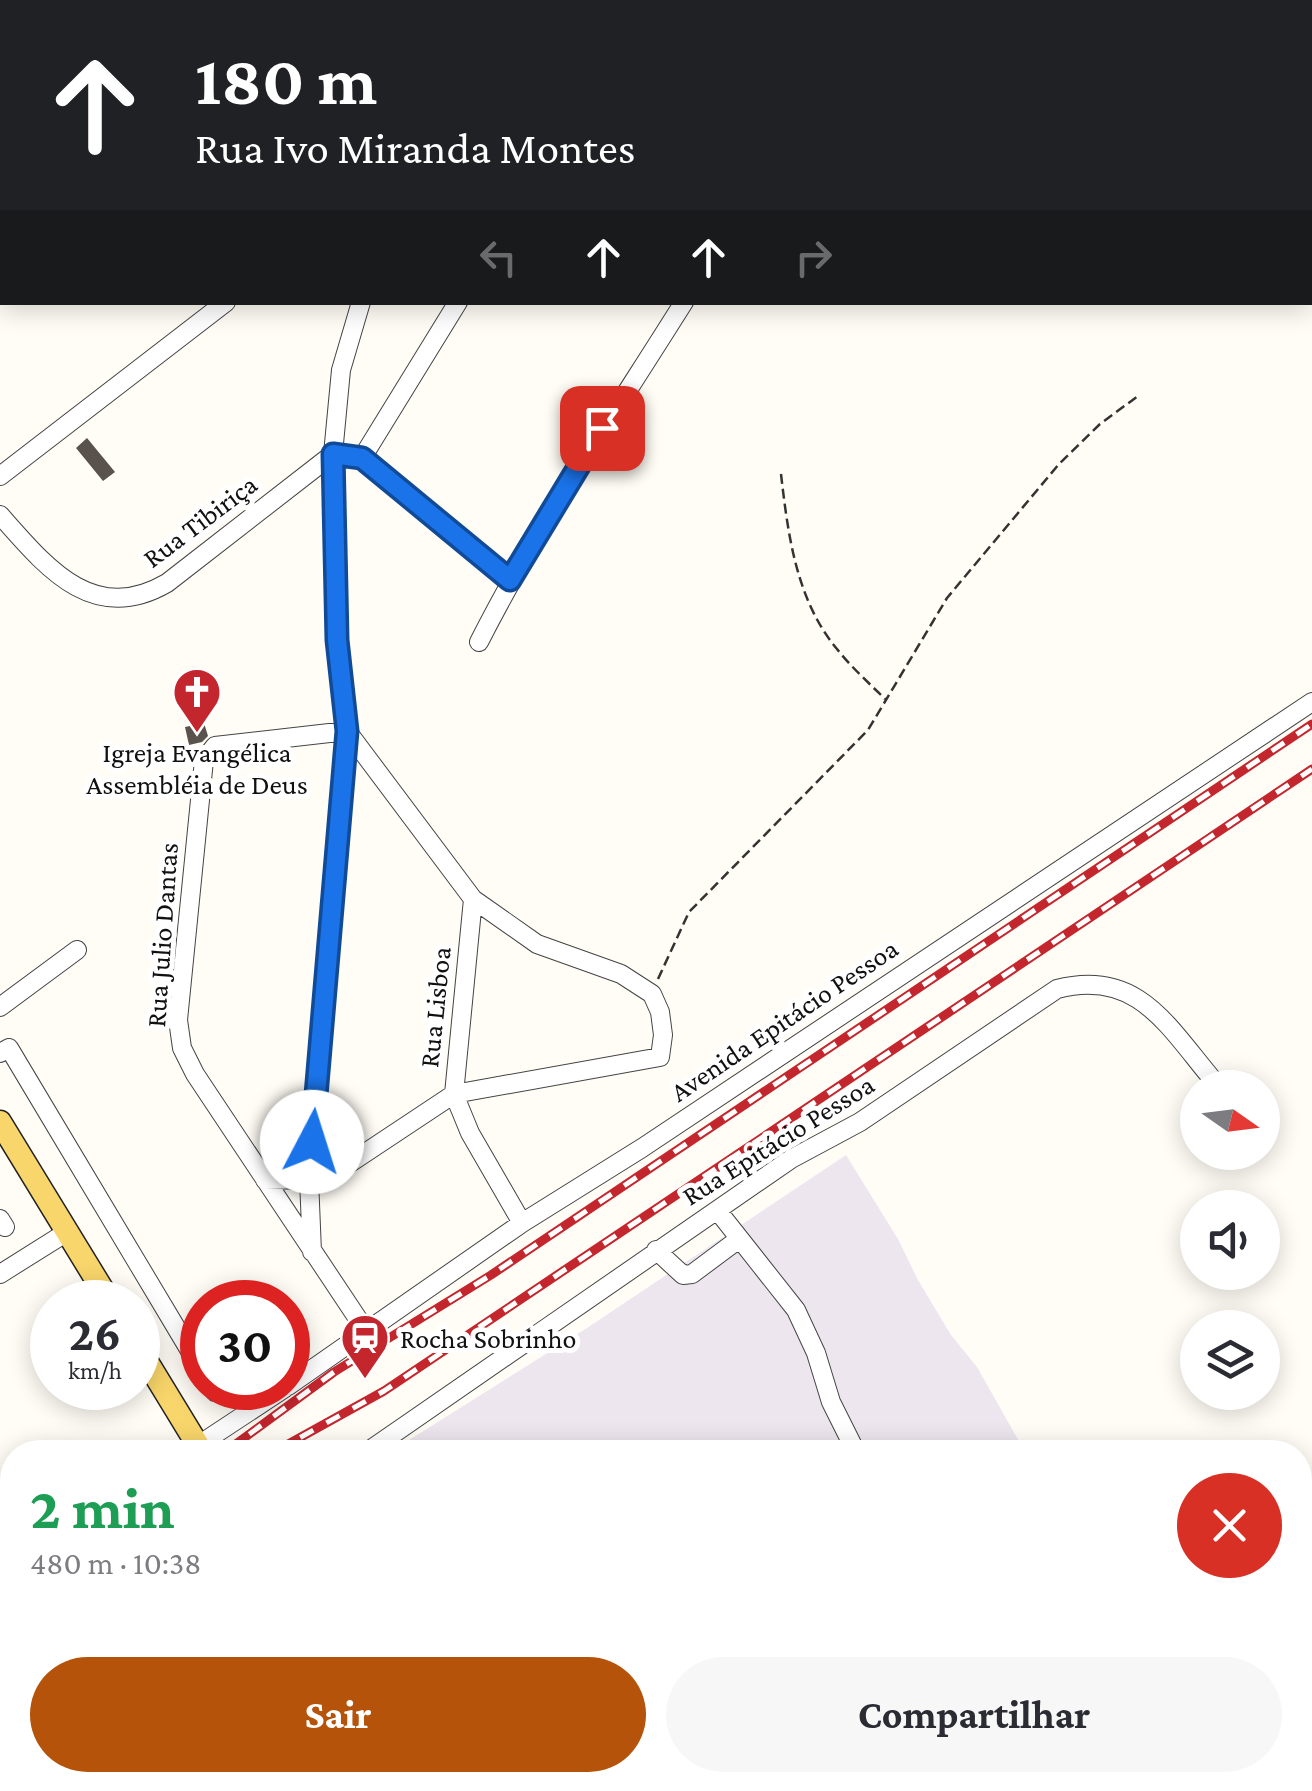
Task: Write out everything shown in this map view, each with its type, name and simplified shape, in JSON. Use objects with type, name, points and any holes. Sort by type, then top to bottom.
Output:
[{"type":"main road","points":[[0,1122],[97,1280]]},
{"type":"main road","points":[[160,1386],[190,1440]]},
{"type":"street","points":[[0,476],[222,305]]},
{"type":"street","points":[[312,1252],[310,1179],[347,731],[337,640],[333,454],[341,370],[360,305]]},
{"type":"street","points":[[362,458],[456,305]]},
{"type":"street","points":[[479,642],[510,580],[682,305]]},
{"type":"street","points":[[333,454],[362,458],[510,580]]},
{"type":"street","name":"Rua Tibiriça","points":[[0,514],[40,559],[66,579],[95,594],[128,600],[167,583],[333,454]]},
{"type":"street","name":"Avenida Epitácio Pessoa","points":[[310,1370],[522,1224],[1312,702]]},
{"type":"street","points":[[265,1180],[310,1179],[344,1167],[454,1094],[660,1057],[664,1035],[652,994],[621,974],[537,944],[473,898],[347,731]]},
{"type":"street","name":"Rua Julio Dantas","points":[[347,731],[215,746],[204,760],[180,989],[182,1048],[195,1074],[366,1331]]},
{"type":"street","name":"Rua Lisboa","points":[[473,898],[454,1094],[470,1134],[522,1224]]},
{"type":"street","points":[[0,1007],[77,950]]},
{"type":"street","name":"Rua Epitácio Pessoa","points":[[385,1440],[656,1250],[792,1159],[860,1122],[1057,989],[1082,982],[1118,986],[1154,1010],[1205,1070]]},
{"type":"street","points":[[3,1044],[180,1335]]},
{"type":"street","points":[[716,1210],[796,1310],[850,1440]]},
{"type":"street","points":[[0,1274],[68,1232]]},
{"type":"street","points":[[656,1250],[683,1275],[692,1274],[739,1239]]},
{"type":"street","name":"Avenida Epitácio Pessoa","points":[[210,1440],[253,1410]]},
{"type":"path","points":[[652,994],[689,912],[852,748],[886,700],[947,598],[1059,464],[1100,424],[1138,396]]},
{"type":"path","points":[[780,474],[794,560],[810,606],[834,647],[886,700]]},
{"type":"shaded area","points":[[846,1155],[951,1335],[977,1367],[1018,1440],[409,1440],[587,1328]]},
{"type":"building","points":[[87,438],[115,472],[103,481],[76,448]]},
{"type":"building","name":"Igreja Evangélica Assembléia de Deus","points":[[204,723],[208,736],[189,745],[185,727]]},
{"type":"railway","points":[[241,1440],[334,1372],[491,1275],[1312,724]]},
{"type":"railway","points":[[296,1440],[384,1391],[1312,769]]},
{"type":"place","name":"Igreja Evangélica Assembléia de Deus","points":[[197,734]]},
{"type":"place","name":"Rocha Sobrinho","points":[[365,1380]]},
{"type":"route","points":[[312,1142],[347,731],[337,640],[333,454],[362,458],[510,580],[602,428]]}]
